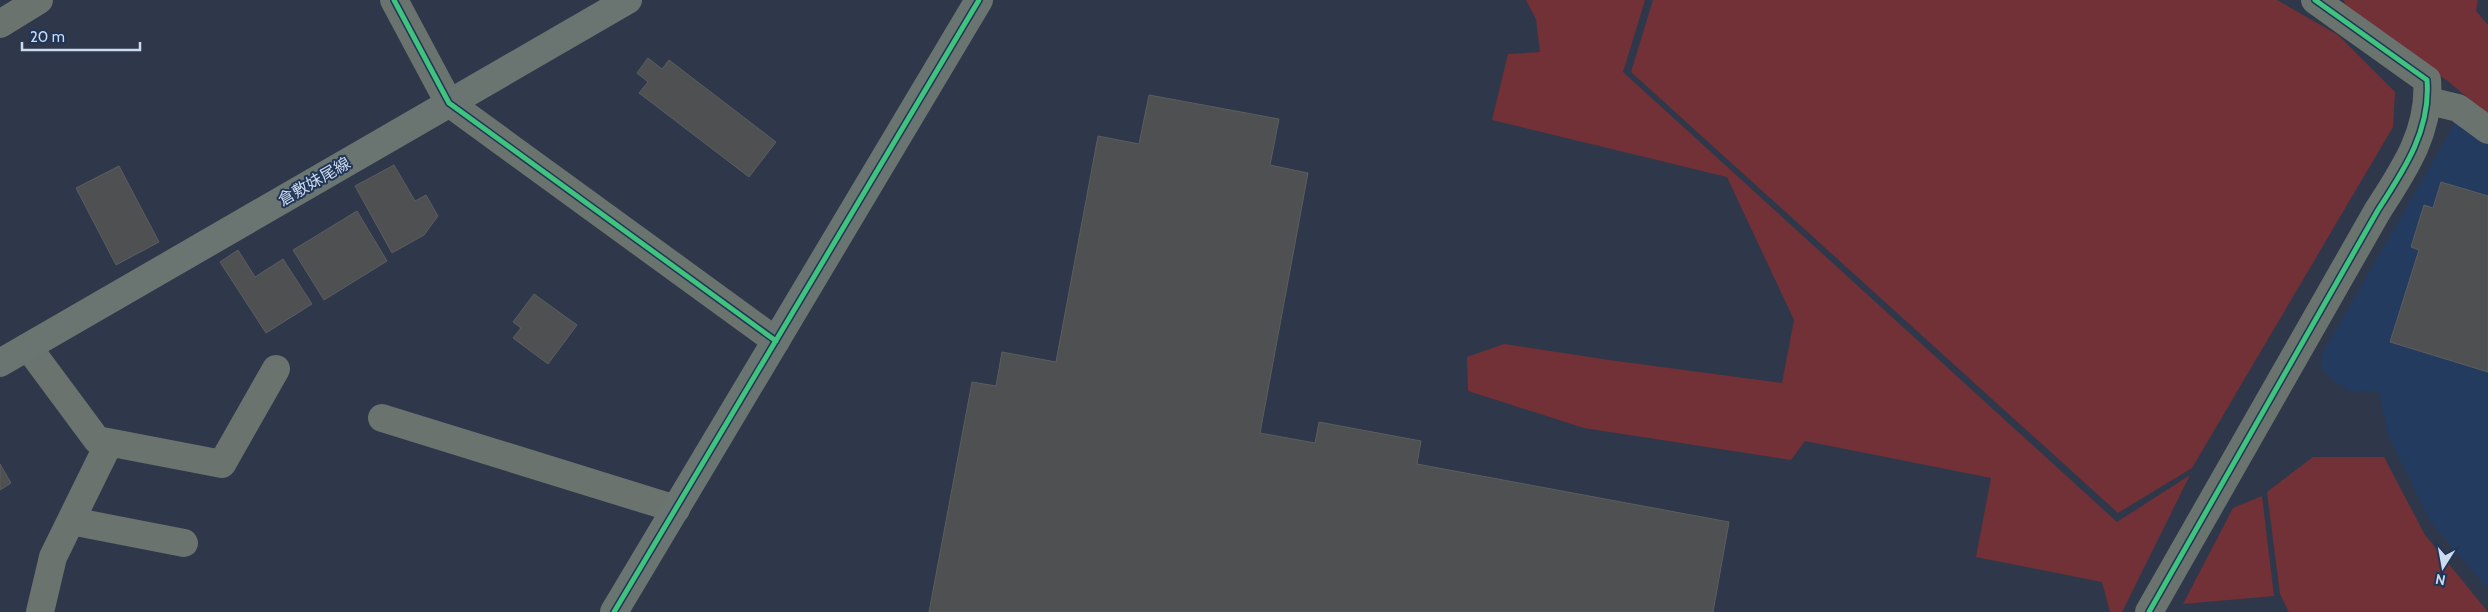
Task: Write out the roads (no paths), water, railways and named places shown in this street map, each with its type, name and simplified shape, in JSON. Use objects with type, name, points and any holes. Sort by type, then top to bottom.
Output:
[{"type":"main road","name":"倉敷妹尾線","points":[[0,364],[628,0]]},
{"type":"main road","points":[[614,612],[978,0]]},
{"type":"street","points":[[0,24],[39,0]]},
{"type":"street","points":[[394,0],[449,103],[776,341]]},
{"type":"street","points":[[2149,612],[2378,210],[2410,161],[2422,129],[2429,101],[2427,80],[2315,0]]},
{"type":"street","points":[[2429,101],[2458,108],[2488,130]]},
{"type":"street","points":[[28,347],[97,440],[222,464],[276,369]]},
{"type":"street","points":[[382,418],[676,509]]},
{"type":"street","points":[[40,612],[53,557],[108,443]]},
{"type":"street","points":[[71,521],[184,543]]}]
